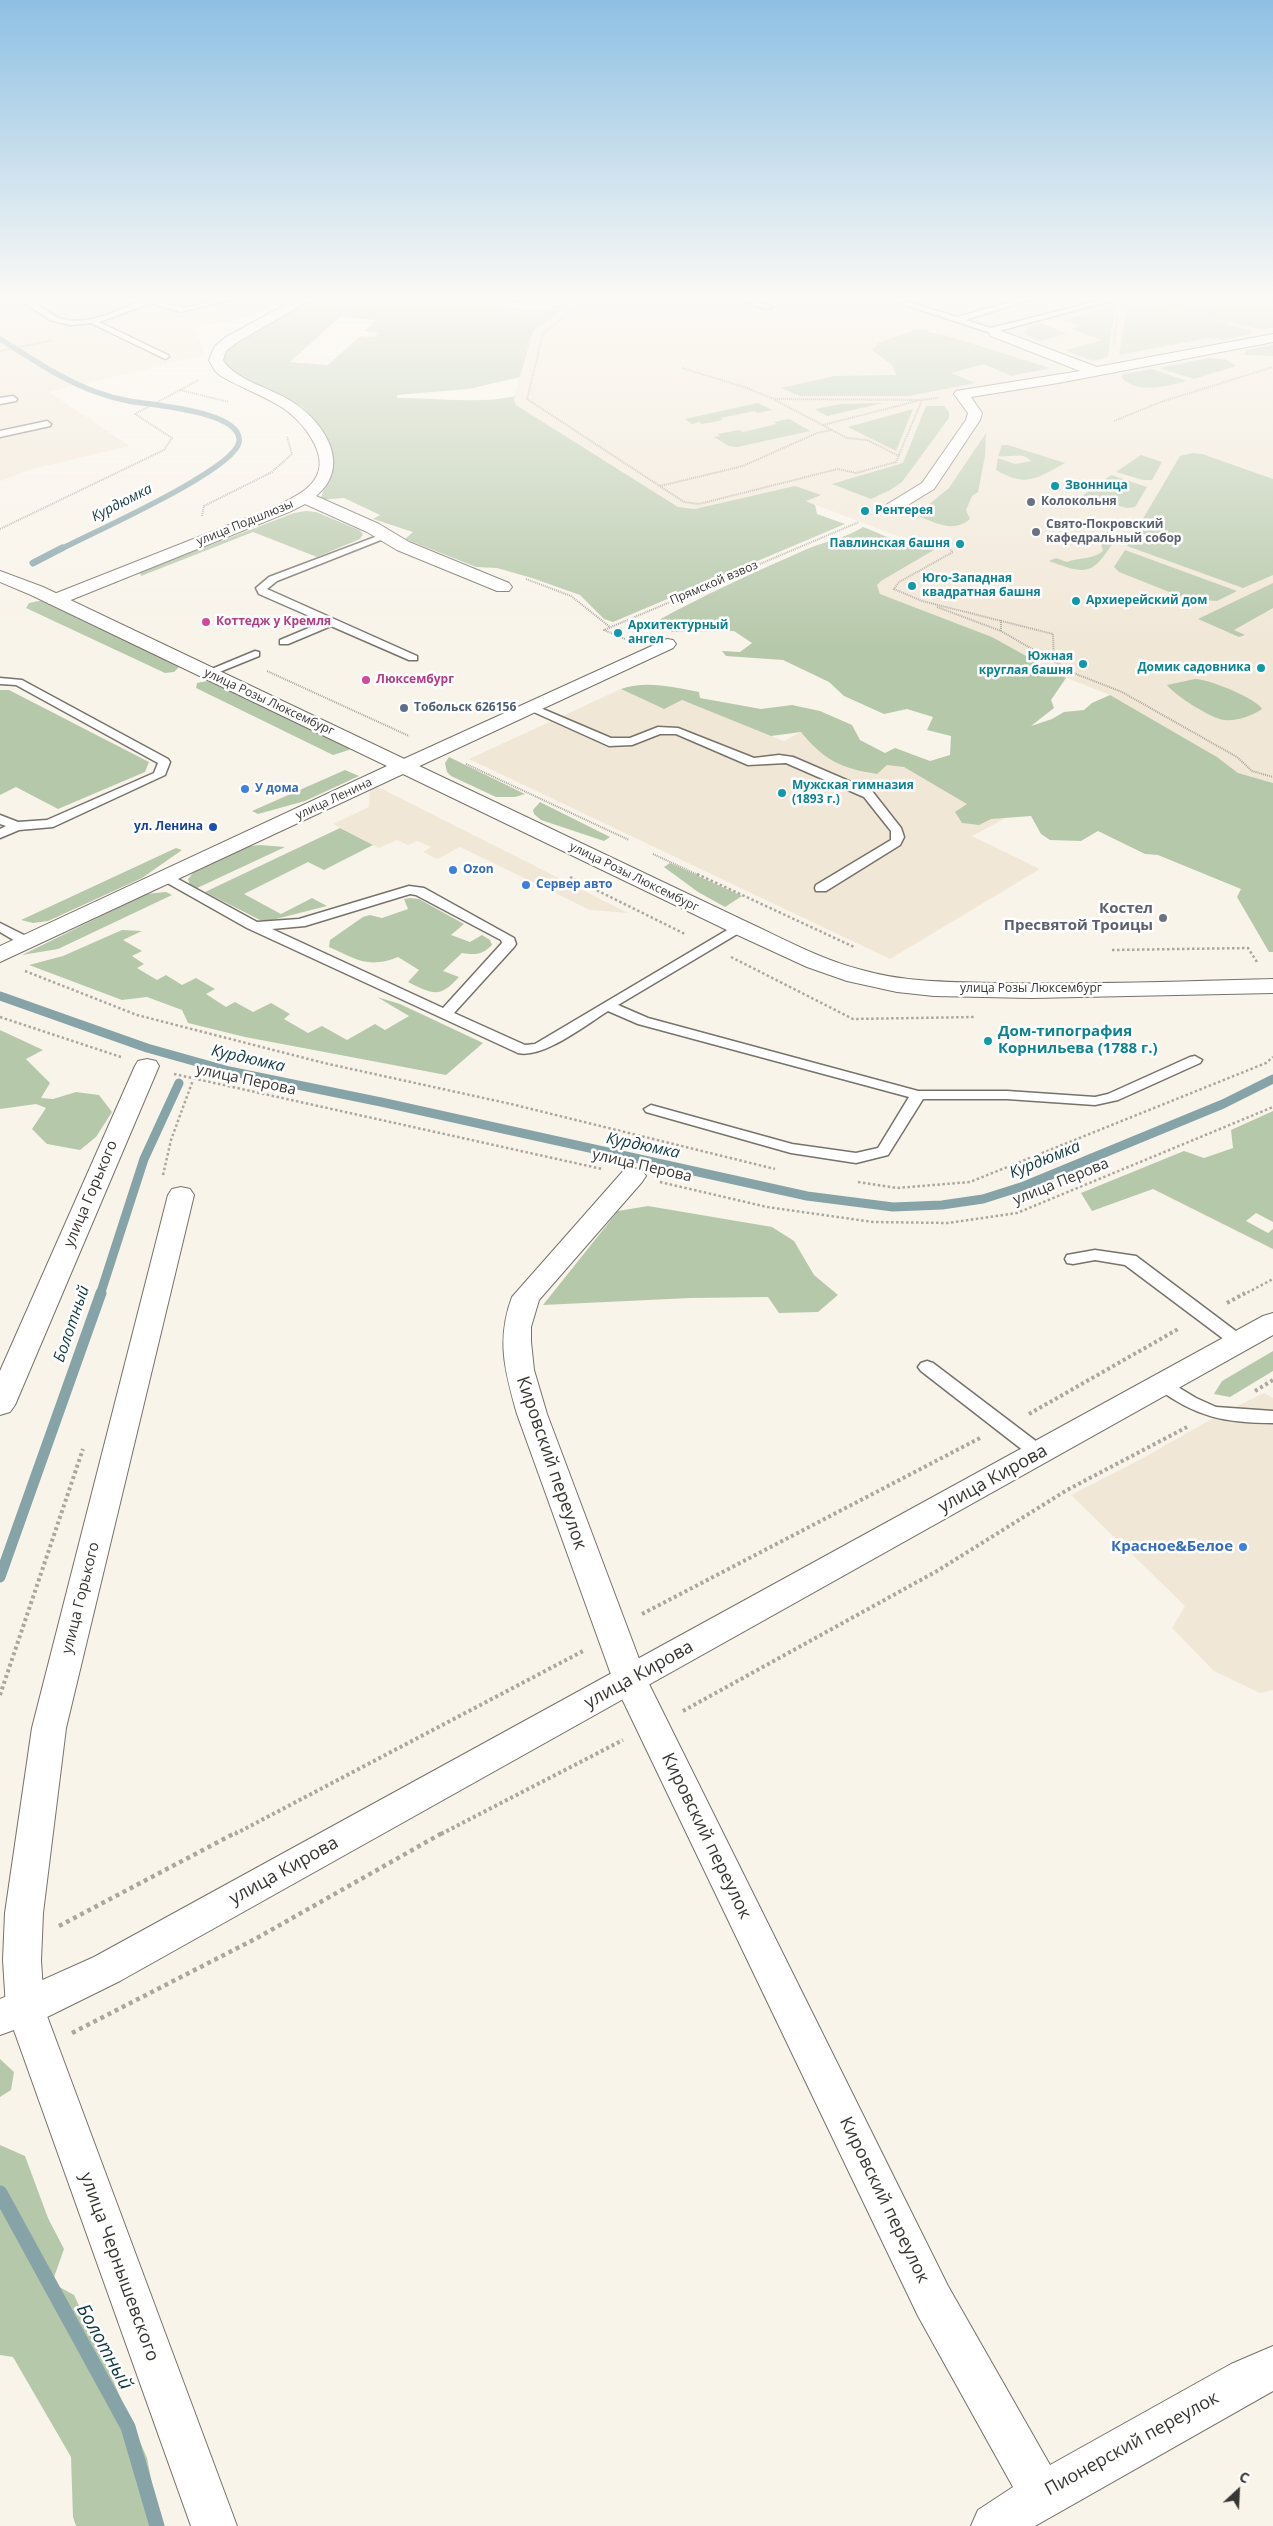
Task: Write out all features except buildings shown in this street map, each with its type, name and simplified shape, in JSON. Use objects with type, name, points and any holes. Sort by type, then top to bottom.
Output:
[{"type":"street","name":"улица Подшлюзы","points":[[46,596],[283,509],[306,498],[327,474],[328,459],[320,441],[298,414]]},
{"type":"street","points":[[892,508],[928,486],[973,420],[975,414]]},
{"type":"street","points":[[306,498],[403,546],[503,587]]},
{"type":"street","name":"улица Розы Люксембург","points":[[0,576],[404,766],[739,927],[815,962],[855,976],[897,985],[934,989],[1032,991],[1273,986]]},
{"type":"street","name":"улица Ленина","points":[[0,955],[668,644]]},
{"type":"street","name":"улица Горького","points":[[0,1405],[147,1066]]},
{"type":"street","name":"Кировский переулок","points":[[633,1176],[526,1298],[516,1328],[520,1371],[532,1414],[630,1680],[933,2301],[1042,2495]]},
{"type":"street","name":"улица Горького","points":[[20,2021],[24,1913],[49,1728],[181,1194]]},
{"type":"street","name":"улица Кирова","points":[[20,2021],[107,1968],[1273,1323]]},
{"type":"street","name":"улица Чернышевского","points":[[20,2021],[214,2526]]},
{"type":"street","name":"Пионерский переулок","points":[[994,2526],[1042,2495],[1273,2368]]},
{"type":"lane","points":[[0,434],[47,424]]},
{"type":"lane","points":[[386,536],[273,579],[262,588],[263,592],[413,658]]},
{"type":"lane","points":[[284,642],[332,622]]},
{"type":"lane","points":[[208,673],[255,654]]},
{"type":"lane","points":[[0,681],[18,682],[164,762],[159,775],[49,824],[16,826],[0,834]]},
{"type":"lane","points":[[531,707],[609,742],[632,741],[658,730],[678,731],[752,762],[764,762],[777,758],[789,760],[868,794],[897,831],[896,842],[821,888]]},
{"type":"lane","points":[[0,819],[16,826]]},
{"type":"lane","points":[[167,876],[252,925],[516,1048],[532,1050],[739,927]]},
{"type":"lane","points":[[252,925],[280,926],[300,923],[409,890],[419,891],[507,938],[509,944],[445,1014]]},
{"type":"lane","points":[[0,927],[27,942]]},
{"type":"lane","points":[[608,1006],[643,1021],[918,1095],[1007,1095],[1072,1101],[1095,1101],[1113,1097],[1195,1060]]},
{"type":"lane","points":[[651,1109],[791,1148],[856,1158],[882,1152],[918,1095]]},
{"type":"lane","points":[[1074,1259],[1094,1255],[1130,1260],[1238,1342]]},
{"type":"lane","points":[[927,1367],[1039,1453]]},
{"type":"lane","points":[[1163,1384],[1190,1405],[1230,1417],[1273,1417]]},
{"type":"path","points":[[0,529],[164,450],[172,438],[135,414]]},
{"type":"path","points":[[548,414],[684,502],[699,504],[838,469],[856,473],[896,462],[916,414]]},
{"type":"path","points":[[802,414],[848,438],[867,440],[899,456]]},
{"type":"path","points":[[823,425],[867,414]]},
{"type":"path","points":[[1114,421],[1132,414]]},
{"type":"path","points":[[660,486],[743,466],[817,433],[832,430]]},
{"type":"path","points":[[286,431],[292,454]]},
{"type":"path","name":"Прямской взвоз","points":[[610,627],[859,522]]},
{"type":"path","points":[[939,541],[953,552],[895,586],[894,589],[1001,631],[1076,674],[1122,692],[1237,757],[1252,771],[1273,777]]},
{"type":"path","points":[[503,587],[524,578],[571,596],[610,627],[604,630],[628,641],[622,643]]},
{"type":"path","points":[[922,601],[1052,634],[1054,661]]},
{"type":"path","points":[[1001,620],[1001,631]]},
{"type":"path","points":[[398,731],[628,840]]},
{"type":"path","points":[[653,854],[861,950]]},
{"type":"path","points":[[1112,950],[1248,948],[1258,965],[1249,965]]},
{"type":"path","name":"улица Перова","points":[[0,1017],[193,1080],[493,1143],[767,1207],[872,1222],[948,1223],[1017,1213],[1273,1107]]},
{"type":"path","points":[[1220,1306],[1273,1279]]},
{"type":"path","points":[[1022,1418],[1187,1324]]},
{"type":"path","points":[[680,1713],[936,1571],[1067,1490],[1192,1424]]},
{"type":"path","points":[[642,1614],[990,1434]]},
{"type":"path","points":[[54,1929],[588,1648]]},
{"type":"path","points":[[20,2021],[71,2034],[80,2030],[257,1938],[421,1844],[625,1739]]},
{"type":"shaded area","points":[[0,414],[82,414],[130,446],[28,470],[0,481]]},
{"type":"shaded area","points":[[530,414],[1273,414],[1273,783],[1238,773],[1217,757],[1110,695],[1059,675],[992,637],[880,594],[877,585],[934,550],[930,543],[911,541],[805,501],[820,495],[695,509],[678,507]]},
{"type":"shaded area","points":[[621,689],[664,709],[682,700],[784,741],[801,732],[870,761],[895,748],[1036,802],[972,836],[1040,869],[890,959],[469,759]]},
{"type":"shaded area","points":[[376,787],[628,913],[590,910],[460,847],[437,859],[423,852],[431,847],[417,841],[408,845],[397,840],[379,848],[333,824],[369,807],[370,789]]},
{"type":"shaded area","points":[[1264,1393],[1273,1398],[1273,1690],[1260,1693],[1214,1671],[1172,1628],[1185,1606],[1071,1495],[1143,1458],[1215,1417]]},
{"type":"green space","points":[[309,414],[530,414],[678,507],[695,509],[795,486],[821,495],[806,501],[815,505],[817,514],[845,524],[613,622],[604,619],[580,595],[497,568],[476,567],[405,539],[413,532],[373,519],[380,515],[344,498],[320,500],[334,463],[330,448],[318,425]]},
{"type":"green space","points":[[708,414],[740,414],[720,418],[723,420],[702,424],[699,422],[692,424],[685,419]]},
{"type":"green space","points":[[895,414],[911,414],[896,451],[848,427]]},
{"type":"green space","points":[[923,414],[949,414],[949,418],[902,482],[890,490],[871,499],[832,484],[903,463]]},
{"type":"green space","points":[[789,419],[810,431],[737,447],[729,446],[714,437],[720,436],[718,434],[739,430],[743,432],[777,424],[774,422]]},
{"type":"green space","points":[[986,433],[985,456],[978,492],[972,496],[966,510],[970,519],[957,526],[950,526],[916,515],[949,488]]},
{"type":"green space","points":[[1002,445],[1008,445],[1065,463],[1039,477],[1024,480],[1016,479],[996,470],[998,458],[1015,464],[1031,461],[1024,456],[998,456]]},
{"type":"green space","points":[[1193,453],[1202,454],[1273,479],[1273,575],[1243,588],[1127,546],[1180,456]]},
{"type":"green space","points":[[1141,455],[1162,462],[1152,480],[1143,480],[1116,472]]},
{"type":"green space","points":[[1111,475],[1147,487],[1135,507],[1127,508],[1082,496]]},
{"type":"green space","points":[[316,512],[359,530],[363,534],[360,539],[317,557],[253,532],[141,576],[140,572],[294,513]]},
{"type":"green space","points":[[863,527],[902,542],[917,543],[923,541],[936,546],[934,550],[881,581],[877,585],[880,594],[992,637],[1066,678],[1051,700],[1054,708],[1031,726],[1052,719],[1064,712],[1084,710],[1092,703],[1110,695],[1217,757],[1238,773],[1273,783],[1273,952],[1269,952],[1237,897],[1241,889],[1158,855],[1145,854],[1098,831],[1081,841],[1050,840],[1041,834],[1031,816],[991,819],[979,825],[962,823],[955,812],[967,804],[904,767],[887,765],[877,774],[853,769],[834,762],[818,750],[801,732],[771,736],[682,700],[664,709],[621,689],[630,686],[660,685],[699,692],[700,698],[761,709],[792,705],[820,711],[852,725],[860,740],[885,753],[895,748],[930,761],[950,755],[951,736],[927,730],[933,717],[907,709],[884,714],[844,696],[829,682],[783,660],[726,656],[722,651],[740,652],[752,643],[734,631],[672,632],[655,622],[749,575]]},
{"type":"green space","points":[[1107,532],[1117,537],[1096,565],[1090,568],[1083,570],[1074,569],[1049,561],[1056,558],[1067,562],[1099,554],[1103,551],[1101,544],[1107,540],[1097,537]]},
{"type":"green space","points":[[1125,550],[1237,591],[1217,601],[1187,599],[1119,572],[1114,567]]},
{"type":"green space","points":[[1273,583],[1273,608],[1234,630],[1245,635],[1239,637],[1198,619]]},
{"type":"green space","points":[[43,600],[181,665],[174,672],[165,673],[26,608],[29,603]]},
{"type":"green space","points":[[1195,679],[1210,682],[1231,690],[1251,700],[1262,709],[1239,719],[1218,719],[1185,700],[1167,685]]},
{"type":"green space","points":[[212,680],[351,746],[349,750],[333,755],[196,688],[197,683]]},
{"type":"green space","points":[[0,690],[9,690],[149,762],[145,772],[58,809],[16,787],[0,795]]},
{"type":"green space","points":[[449,757],[525,794],[515,797],[496,797],[451,776],[447,772],[445,763]]},
{"type":"green space","points":[[345,770],[359,776],[305,801],[258,814],[252,811]]},
{"type":"green space","points":[[540,802],[610,837],[604,841],[541,820],[534,814],[533,810]]},
{"type":"green space","points":[[340,828],[373,845],[324,870],[308,862],[244,894],[281,914],[312,898],[327,906],[272,920],[260,920],[205,892]]},
{"type":"green space","points":[[249,846],[285,847],[195,889],[190,885],[188,879],[193,873]]},
{"type":"green space","points":[[176,848],[182,850],[142,878],[48,921],[33,923],[21,920]]},
{"type":"green space","points":[[670,863],[742,896],[725,907],[698,892],[664,867]]},
{"type":"green space","points":[[166,892],[172,895],[58,949],[22,955],[146,894]]},
{"type":"green space","points":[[404,899],[419,899],[464,924],[451,935],[470,942],[482,935],[490,940],[492,945],[478,954],[462,953],[443,971],[459,977],[441,991],[430,991],[408,982],[419,970],[398,957],[388,961],[362,961],[329,947],[330,940],[363,917],[370,915],[382,918],[408,909]]},
{"type":"green space","points":[[122,930],[142,931],[123,940],[142,951],[132,956],[144,964],[137,968],[157,980],[166,975],[182,985],[196,978],[215,989],[206,994],[226,1007],[235,1002],[253,1012],[271,1003],[290,1014],[284,1019],[308,1033],[322,1026],[347,1040],[375,1024],[385,1030],[409,1016],[377,997],[400,1004],[483,1043],[446,1075],[245,1037],[188,1023],[182,1010],[147,997],[122,1000],[29,965],[63,956]]},
{"type":"green space","points":[[0,1030],[43,1050],[26,1059],[50,1083],[41,1098],[53,1099],[76,1092],[99,1095],[112,1112],[96,1137],[80,1150],[47,1144],[32,1129],[46,1108],[36,1104],[0,1109]]},
{"type":"green space","points":[[1273,1111],[1273,1222],[1256,1213],[1246,1221],[1268,1233],[1273,1229],[1273,1249],[1153,1189],[1092,1211],[1081,1193],[1184,1151],[1204,1158],[1233,1148],[1231,1130]]},
{"type":"green space","points":[[648,1206],[772,1227],[794,1241],[814,1275],[838,1295],[818,1312],[779,1313],[768,1297],[690,1298],[543,1305],[618,1211]]},
{"type":"green space","points":[[1273,1351],[1273,1371],[1230,1397],[1214,1394],[1222,1381]]},
{"type":"green space","points":[[0,2059],[14,2072],[11,2090],[0,2097]]},
{"type":"green space","points":[[0,2145],[25,2156],[48,2218],[64,2249],[52,2283],[74,2295],[97,2344],[147,2458],[160,2526],[76,2526],[73,2517],[71,2457],[13,2357],[0,2355]]},
{"type":"waterway","name":"Курдюмка","points":[[59,550],[188,484],[231,454],[239,442],[237,432],[227,423],[204,414]]},
{"type":"waterway","name":"Курдюмка","points":[[33,563],[62,548]]},
{"type":"waterway","name":"Курдюмка","points":[[0,996],[147,1048],[229,1071],[381,1102],[807,1196],[893,1207],[942,1205],[983,1199],[1024,1186],[1223,1104],[1273,1079]]},
{"type":"waterway","name":"Болотный","points":[[100,1295],[144,1159],[179,1083]]},
{"type":"waterway","name":"Болотный","points":[[0,1577],[101,1293]]},
{"type":"waterway","name":"Болотный","points":[[0,2193],[128,2427],[157,2526]]},
{"type":"place","name":"Звонница","points":[[1055,486]]},
{"type":"place","name":"Колокольня","points":[[1031,502]]},
{"type":"place","name":"Рентерея","points":[[865,511]]},
{"type":"place","name":"Свято-Покровский кафедральный собор","points":[[1036,532]]},
{"type":"place","name":"Павлинская башня","points":[[960,544]]},
{"type":"place","name":"Юго-Западная квадратная башня","points":[[912,586]]},
{"type":"place","name":"Архиерейский дом","points":[[1076,601]]},
{"type":"place","name":"Коттедж у Кремля","points":[[206,622]]},
{"type":"place","name":"Архитектурный ангел","points":[[618,633]]},
{"type":"place","name":"Южная круглая башня","points":[[1083,664]]},
{"type":"place","name":"Домик садовника","points":[[1261,668]]},
{"type":"place","name":"Люксембург","points":[[366,680]]},
{"type":"place","name":"Тобольск 626156","points":[[404,708]]},
{"type":"place","name":"У дома","points":[[245,789]]},
{"type":"place","name":"Мужская гимназия (1893 г.)","points":[[782,793]]},
{"type":"place","name":"ул. Ленина","points":[[213,827]]},
{"type":"place","name":"Ozon","points":[[453,870]]},
{"type":"place","name":"Сервер авто","points":[[526,885]]},
{"type":"place","name":"Костел Пресвятой Троицы","points":[[1163,918]]},
{"type":"place","name":"Дом-типография Корнильева (1788 г.)","points":[[988,1041]]},
{"type":"place","name":"Красное&Белое","points":[[1243,1547]]}]
